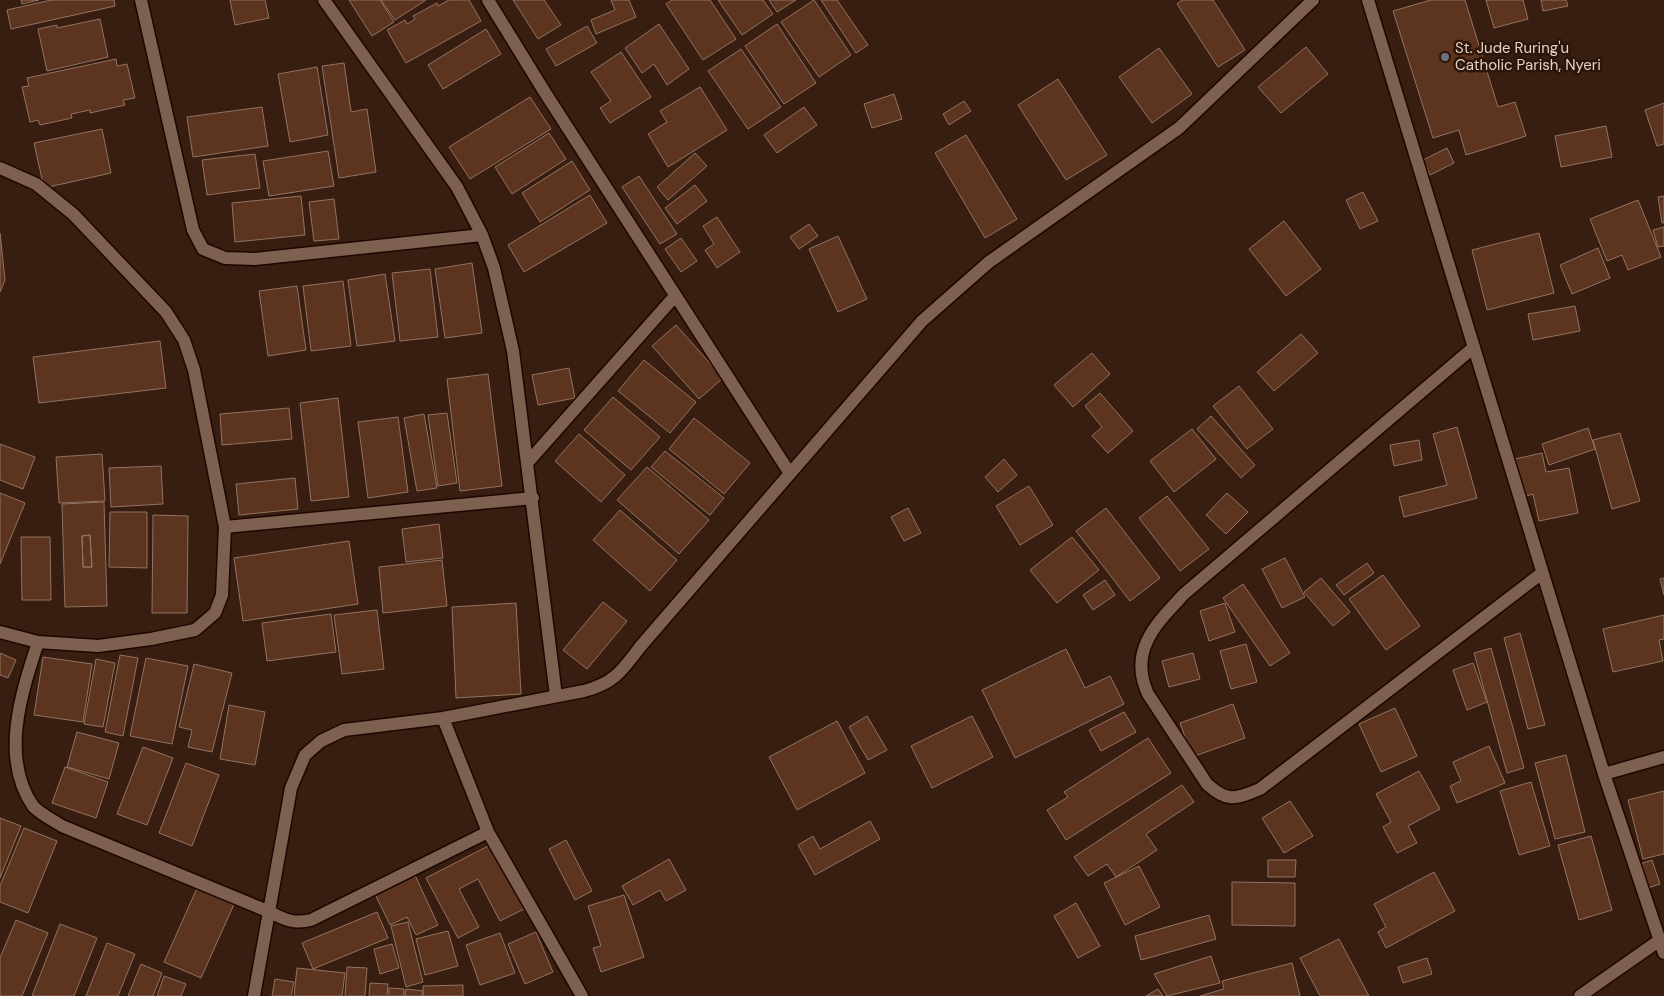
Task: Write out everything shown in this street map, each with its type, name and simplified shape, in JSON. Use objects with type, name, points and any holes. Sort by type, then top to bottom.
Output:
[{"type":"street","points":[[141,0],[181,186],[193,230],[203,249],[225,258],[255,259],[482,235]]},
{"type":"street","points":[[324,0],[457,187],[482,235],[494,268],[513,351],[533,498],[556,696]]},
{"type":"street","points":[[488,0],[789,472]]},
{"type":"street","points":[[254,996],[291,788],[305,756],[321,741],[344,730],[443,718],[556,696],[602,686],[618,675],[789,472],[922,320],[989,262],[1179,128],[1313,0]]},
{"type":"street","points":[[1368,0],[1604,774],[1664,953]]},
{"type":"street","points":[[0,168],[36,184],[73,214],[166,312],[184,340],[194,370],[225,527],[222,595],[214,613],[195,630],[151,639],[98,646],[38,642],[0,632]]},
{"type":"street","points":[[528,462],[675,296]]},
{"type":"street","points":[[1474,347],[1184,594],[1158,621],[1144,648],[1140,664],[1142,681],[1148,694],[1208,784],[1218,793],[1230,799],[1242,796],[1260,789],[1542,573]]},
{"type":"street","points":[[225,527],[533,498]]},
{"type":"street","points":[[38,642],[13,721],[12,758],[19,785],[34,808],[62,826],[297,924],[311,920],[488,832]]},
{"type":"street","points":[[443,718],[488,832],[582,996]]},
{"type":"street","points":[[1604,774],[1664,757]]},
{"type":"street","points":[[1580,996],[1660,940]]},
{"type":"building","points":[[21,0],[39,0],[22,4]]},
{"type":"building","points":[[51,0],[114,0],[115,6],[11,29],[7,10]]},
{"type":"building","points":[[230,0],[265,0],[269,18],[235,25]]},
{"type":"building","points":[[349,0],[380,0],[394,22],[372,36]]},
{"type":"building","points":[[381,0],[426,0],[395,20]]},
{"type":"building","points":[[449,0],[469,0],[481,21],[406,63],[387,30],[405,20],[407,24],[415,19],[413,16],[437,3],[438,6]]},
{"type":"building","points":[[513,0],[544,0],[561,25],[538,39]]},
{"type":"building","points":[[611,0],[629,0],[636,17],[596,34],[591,20],[615,10]]},
{"type":"building","points":[[672,0],[710,0],[736,39],[703,60],[666,4]]},
{"type":"building","points":[[718,0],[763,0],[773,14],[742,35]]},
{"type":"building","points":[[769,0],[796,0],[777,12]]},
{"type":"building","points":[[814,0],[851,55],[819,77],[781,22]]},
{"type":"building","points":[[821,0],[837,0],[868,45],[856,53]]},
{"type":"building","points":[[1182,0],[1213,0],[1245,50],[1218,67],[1177,4]]},
{"type":"building","name":"St. Jude Ruring'u Catholic Parish, Nyeri","points":[[1431,0],[1465,0],[1498,107],[1515,102],[1526,136],[1466,155],[1459,130],[1433,138],[1393,11]]},
{"type":"building","points":[[1486,0],[1523,0],[1528,19],[1494,28]]},
{"type":"building","points":[[1541,0],[1566,0],[1568,6],[1543,11]]},
{"type":"building","points":[[100,19],[108,57],[47,71],[38,29],[57,25],[57,28]]},
{"type":"building","points":[[659,24],[689,69],[667,85],[654,64],[642,73],[625,48]]},
{"type":"building","points":[[777,24],[816,83],[784,104],[745,46]]},
{"type":"building","points":[[587,26],[597,43],[556,66],[546,49]]},
{"type":"building","points":[[486,29],[501,54],[443,89],[428,65]]},
{"type":"building","points":[[1306,47],[1328,74],[1281,113],[1258,87]]},
{"type":"building","points":[[1159,48],[1192,94],[1152,123],[1119,77]]},
{"type":"building","points":[[741,49],[781,107],[748,129],[708,71]]},
{"type":"building","points":[[621,52],[651,97],[610,123],[600,108],[611,101],[591,72]]},
{"type":"building","points":[[116,59],[117,66],[127,64],[135,98],[123,100],[125,105],[90,113],[90,110],[71,114],[72,118],[40,125],[38,120],[30,122],[22,87],[29,86],[27,78]]},
{"type":"building","points":[[344,63],[351,112],[367,109],[376,172],[339,178],[322,66]]},
{"type":"building","points":[[317,67],[328,135],[290,142],[278,74]]},
{"type":"building","points":[[1058,79],[1107,155],[1066,180],[1018,105]]},
{"type":"building","points":[[700,87],[727,130],[668,167],[648,134],[667,122],[660,111]]},
{"type":"building","points":[[894,94],[902,119],[872,128],[864,104]]},
{"type":"building","points":[[530,97],[551,129],[470,179],[449,147]]},
{"type":"building","points":[[964,101],[971,111],[949,125],[943,114]]},
{"type":"building","points":[[1664,103],[1664,144],[1657,146],[1645,110]]},
{"type":"building","points":[[262,107],[268,146],[193,157],[187,117]]},
{"type":"building","points":[[804,107],[817,125],[777,153],[764,135]]},
{"type":"building","points":[[1606,126],[1612,157],[1561,167],[1555,136]]},
{"type":"building","points":[[102,129],[111,173],[44,188],[34,143]]},
{"type":"building","points":[[549,133],[566,159],[512,194],[495,167]]},
{"type":"building","points":[[966,135],[1017,219],[985,238],[935,153]]},
{"type":"building","points":[[1447,148],[1454,163],[1430,175],[1423,160]]},
{"type":"building","points":[[328,151],[334,186],[269,196],[263,161]]},
{"type":"building","points":[[695,153],[707,166],[668,200],[657,187]]},
{"type":"building","points":[[255,154],[260,188],[207,195],[202,160]]},
{"type":"building","points":[[572,161],[590,190],[540,222],[522,193]]},
{"type":"building","points":[[639,176],[677,234],[660,244],[622,187]]},
{"type":"building","points":[[695,185],[707,201],[677,224],[665,208]]},
{"type":"building","points":[[1363,192],[1378,221],[1360,229],[1346,200]]},
{"type":"building","points":[[590,195],[607,223],[524,272],[508,245]]},
{"type":"building","points":[[301,196],[305,235],[235,242],[232,203]]},
{"type":"building","points":[[1664,196],[1664,223],[1662,223],[1658,197]]},
{"type":"building","points":[[334,199],[339,239],[314,241],[309,202]]},
{"type":"building","points":[[1638,200],[1661,257],[1628,270],[1622,255],[1607,261],[1590,219]]},
{"type":"building","points":[[717,217],[740,252],[717,268],[705,250],[714,244],[703,226]]},
{"type":"building","points":[[1284,221],[1321,269],[1286,296],[1249,249]]},
{"type":"building","points":[[809,224],[818,236],[799,249],[790,237]]},
{"type":"building","points":[[1664,227],[1664,246],[1658,247],[1653,230]]},
{"type":"building","points":[[0,233],[5,280],[0,292]]},
{"type":"building","points":[[1539,233],[1554,293],[1487,310],[1472,250]]},
{"type":"building","points":[[838,236],[867,299],[838,312],[809,249]]},
{"type":"building","points":[[681,238],[697,261],[681,272],[665,249]]},
{"type":"building","points":[[1598,248],[1610,278],[1572,294],[1560,265]]},
{"type":"building","points":[[472,263],[482,333],[445,338],[435,269]]},
{"type":"building","points":[[430,269],[438,337],[400,341],[392,273]]},
{"type":"building","points":[[385,274],[395,341],[357,346],[348,280]]},
{"type":"building","points":[[343,281],[351,346],[311,351],[303,286]]},
{"type":"building","points":[[297,286],[306,350],[268,356],[259,291]]},
{"type":"building","points":[[1575,306],[1580,331],[1533,340],[1528,314]]},
{"type":"building","points":[[676,325],[723,378],[699,399],[652,346]]},
{"type":"building","points":[[1301,334],[1318,353],[1274,391],[1257,372]]},
{"type":"building","points":[[160,341],[166,388],[39,403],[33,357]]},
{"type":"building","points":[[1092,353],[1110,374],[1073,407],[1054,385]]},
{"type":"building","points":[[644,360],[696,402],[670,433],[618,391]]},
{"type":"building","points":[[569,368],[575,398],[538,405],[532,375]]},
{"type":"building","points":[[488,374],[502,486],[460,491],[447,379]]},
{"type":"building","points":[[1239,386],[1273,429],[1247,449],[1213,406]]},
{"type":"building","points":[[1100,393],[1133,431],[1108,453],[1092,436],[1102,427],[1085,406]]},
{"type":"building","points":[[613,397],[660,437],[631,470],[584,430]]},
{"type":"building","points":[[338,398],[349,497],[311,501],[300,403]]},
{"type":"building","points":[[289,408],[292,439],[222,445],[220,414]]},
{"type":"building","points":[[447,413],[457,483],[438,486],[428,415]]},
{"type":"building","points":[[424,414],[437,488],[417,491],[404,418]]},
{"type":"building","points":[[1211,416],[1255,465],[1241,478],[1197,429]]},
{"type":"building","points":[[398,417],[408,492],[368,498],[358,422]]},
{"type":"building","points":[[694,418],[750,463],[724,494],[669,449]]},
{"type":"building","points":[[1457,427],[1477,498],[1404,517],[1399,497],[1447,485],[1433,434]]},
{"type":"building","points":[[1588,428],[1595,449],[1549,465],[1542,444]]},
{"type":"building","points":[[1192,429],[1216,459],[1174,492],[1150,461]]},
{"type":"building","points":[[1620,433],[1640,501],[1612,509],[1593,440]]},
{"type":"building","points":[[579,434],[625,475],[601,502],[555,461]]},
{"type":"building","points":[[1419,440],[1422,460],[1394,466],[1390,445]]},
{"type":"building","points":[[0,444],[35,457],[23,489],[0,480]]},
{"type":"building","points":[[665,451],[724,498],[710,515],[651,467]]},
{"type":"building","points":[[1542,453],[1546,472],[1569,468],[1578,513],[1539,521],[1533,494],[1523,497],[1515,459]]},
{"type":"building","points":[[102,454],[105,501],[59,503],[56,457]]},
{"type":"building","points":[[1004,459],[1017,475],[998,492],[985,477]]},
{"type":"building","points":[[161,466],[163,504],[111,507],[109,468]]},
{"type":"building","points":[[647,467],[709,520],[679,554],[617,500]]},
{"type":"building","points":[[295,478],[298,509],[239,515],[236,484]]},
{"type":"building","points":[[1029,486],[1053,525],[1020,545],[996,506]]},
{"type":"building","points":[[0,493],[25,503],[0,564]]},
{"type":"building","points":[[1227,493],[1248,512],[1226,534],[1206,515]]},
{"type":"building","points":[[1167,496],[1209,549],[1180,571],[1139,518]]},
{"type":"building","points":[[104,502],[107,606],[65,607],[62,504]],"holes":[[[90,535],[92,567],[83,567],[82,536]]]},
{"type":"building","points":[[908,508],[921,533],[904,541],[891,517]]},
{"type":"building","points":[[1106,508],[1160,578],[1130,601],[1076,531]]},
{"type":"building","points":[[620,510],[677,560],[650,591],[593,540]]},
{"type":"building","points":[[110,512],[147,512],[147,568],[109,567]]},
{"type":"building","points":[[153,515],[188,516],[187,613],[152,613]]},
{"type":"building","points":[[439,524],[443,558],[406,562],[402,529]]},
{"type":"building","points":[[90,535],[92,567],[83,567],[82,536]]},
{"type":"building","points":[[21,537],[50,537],[51,600],[22,600]]},
{"type":"building","points":[[1072,537],[1099,570],[1057,603],[1030,570]]},
{"type":"building","points":[[349,541],[358,604],[243,621],[234,558]]},
{"type":"building","points":[[1285,558],[1305,597],[1282,608],[1262,569]]},
{"type":"building","points":[[442,560],[447,606],[383,613],[379,567]]},
{"type":"building","points":[[1367,563],[1374,573],[1344,595],[1336,585]]},
{"type":"building","points":[[1383,575],[1420,626],[1386,650],[1349,599]]},
{"type":"building","points":[[1321,578],[1350,612],[1333,626],[1304,592]]},
{"type":"building","points":[[1664,578],[1664,595],[1660,579]]},
{"type":"building","points":[[1105,580],[1115,595],[1093,610],[1083,595]]},
{"type":"building","points":[[1243,584],[1290,653],[1270,666],[1223,598]]},
{"type":"building","points":[[603,602],[627,621],[587,669],[563,650]]},
{"type":"building","points":[[516,603],[521,694],[456,698],[452,607]]},
{"type":"building","points":[[1225,603],[1235,632],[1209,641],[1200,611]]},
{"type":"building","points":[[377,610],[384,669],[342,674],[334,615]]},
{"type":"building","points":[[331,614],[336,652],[267,661],[262,623]]},
{"type":"building","points":[[1664,615],[1664,639],[1659,640],[1663,661],[1613,672],[1603,629]]},
{"type":"building","points":[[1520,633],[1545,725],[1528,729],[1504,638]]},
{"type":"building","points":[[1246,644],[1257,682],[1231,689],[1220,651]]},
{"type":"building","points":[[1491,648],[1524,768],[1507,773],[1474,653]]},
{"type":"building","points":[[1066,649],[1085,688],[1110,676],[1124,704],[1015,758],[982,690]]},
{"type":"building","points":[[0,653],[16,660],[8,678],[0,675]]},
{"type":"building","points":[[1193,653],[1200,679],[1169,687],[1162,661]]},
{"type":"building","points":[[120,655],[138,658],[123,736],[105,732]]},
{"type":"building","points":[[43,657],[92,664],[83,722],[34,715]]},
{"type":"building","points":[[146,658],[188,666],[172,744],[130,736]]},
{"type":"building","points":[[96,659],[115,663],[103,727],[84,724]]},
{"type":"building","points":[[1473,663],[1487,702],[1467,710],[1453,670]]},
{"type":"building","points":[[194,664],[232,673],[212,752],[188,747],[192,730],[179,727]]},
{"type":"building","points":[[1233,704],[1245,738],[1192,757],[1180,723]]},
{"type":"building","points":[[229,705],[265,712],[255,765],[220,759]]},
{"type":"building","points":[[1395,708],[1417,756],[1381,772],[1359,724]]},
{"type":"building","points":[[1124,712],[1136,732],[1101,751],[1089,730]]},
{"type":"building","points":[[867,716],[887,750],[868,760],[849,727]]},
{"type":"building","points":[[972,716],[993,757],[932,788],[911,746]]},
{"type":"building","points":[[837,721],[865,773],[797,810],[769,757]]},
{"type":"building","points":[[77,732],[119,743],[109,779],[67,767]]},
{"type":"building","points":[[1148,738],[1171,773],[1066,840],[1047,810],[1068,797],[1064,792]]},
{"type":"building","points":[[1489,746],[1505,783],[1457,803],[1450,786],[1461,781],[1453,762]]},
{"type":"building","points":[[143,747],[173,758],[147,825],[117,814]]},
{"type":"building","points":[[1566,755],[1585,832],[1555,839],[1535,763]]},
{"type":"building","points":[[186,763],[219,775],[192,846],[159,833]]},
{"type":"building","points":[[65,767],[108,782],[96,818],[52,803]]},
{"type":"building","points":[[1419,771],[1440,809],[1408,826],[1417,843],[1397,853],[1383,827],[1391,822],[1376,794]]},
{"type":"building","points":[[1531,782],[1550,846],[1519,855],[1500,791]]},
{"type":"building","points":[[1182,785],[1194,802],[1146,834],[1157,850],[1116,877],[1107,864],[1088,876],[1074,857]]},
{"type":"building","points":[[1664,791],[1664,854],[1643,859],[1628,800]]},
{"type":"building","points":[[1290,801],[1313,836],[1284,853],[1262,818]]},
{"type":"building","points":[[0,818],[21,826],[0,878]]},
{"type":"building","points":[[870,821],[880,839],[815,875],[798,845],[813,836],[820,849]]},
{"type":"building","points":[[24,828],[57,841],[28,913],[0,902],[0,886]]},
{"type":"building","points":[[1591,836],[1612,910],[1579,920],[1558,845]]},
{"type":"building","points":[[566,840],[592,891],[575,900],[549,849]]},
{"type":"building","points":[[492,844],[526,908],[500,921],[478,879],[459,889],[479,927],[458,938],[426,878]]},
{"type":"building","points":[[669,859],[686,890],[666,901],[660,890],[633,905],[622,886]]},
{"type":"building","points":[[1268,860],[1296,860],[1295,877],[1268,877]]},
{"type":"building","points":[[1652,860],[1660,884],[1645,889],[1637,865]]},
{"type":"building","points":[[1139,866],[1160,907],[1125,925],[1104,883]]},
{"type":"building","points":[[1434,872],[1455,911],[1386,948],[1378,932],[1386,927],[1374,904]]},
{"type":"building","points":[[414,873],[438,925],[416,935],[407,917],[390,925],[374,892]]},
{"type":"building","points":[[1232,882],[1295,883],[1295,926],[1232,925]]},
{"type":"building","points":[[198,886],[235,902],[201,978],[164,962]]},
{"type":"building","points":[[624,895],[644,957],[601,972],[593,948],[601,946],[588,906]]},
{"type":"building","points":[[1076,903],[1100,946],[1078,958],[1054,916]]},
{"type":"building","points":[[377,912],[388,938],[313,969],[302,943]]},
{"type":"building","points":[[1209,915],[1216,939],[1141,960],[1135,936]]},
{"type":"building","points":[[16,920],[48,933],[22,996],[0,996],[0,958]]},
{"type":"building","points":[[408,922],[423,982],[406,987],[391,926]]},
{"type":"building","points":[[60,924],[97,938],[74,996],[32,996]]},
{"type":"building","points":[[448,931],[458,966],[425,975],[416,939]]},
{"type":"building","points":[[536,932],[553,972],[525,984],[508,944]]},
{"type":"building","points":[[500,933],[515,973],[480,985],[466,945]]},
{"type":"building","points":[[1339,939],[1369,996],[1320,996],[1300,958]]},
{"type":"building","points":[[107,943],[135,954],[118,996],[86,996]]},
{"type":"building","points":[[392,944],[399,968],[380,974],[374,949]]},
{"type":"building","points":[[1211,956],[1220,983],[1167,996],[1154,974]]},
{"type":"building","points":[[1427,958],[1432,974],[1403,983],[1398,967]]},
{"type":"building","points":[[1292,963],[1300,996],[1200,996],[1224,989],[1222,981]]},
{"type":"building","points":[[141,964],[162,973],[153,996],[128,996]]},
{"type":"building","points":[[347,967],[367,968],[365,996],[345,996]]},
{"type":"building","points":[[297,968],[345,973],[342,996],[294,996]]},
{"type":"building","points":[[164,976],[186,984],[181,996],[157,996]]},
{"type":"building","points":[[275,979],[294,982],[291,996],[272,996]]},
{"type":"building","points":[[370,983],[388,984],[387,996],[369,996]]},
{"type":"building","points":[[463,985],[463,996],[423,996],[423,986]]},
{"type":"building","points":[[389,988],[404,989],[404,996],[389,996]]},
{"type":"building","points":[[406,989],[423,991],[422,996],[405,996]]},
{"type":"building","points":[[1158,989],[1163,996],[1146,996]]},
{"type":"place","name":"St. Jude Ruring'u Catholic Parish, Nyeri","points":[[1445,57]]}]
